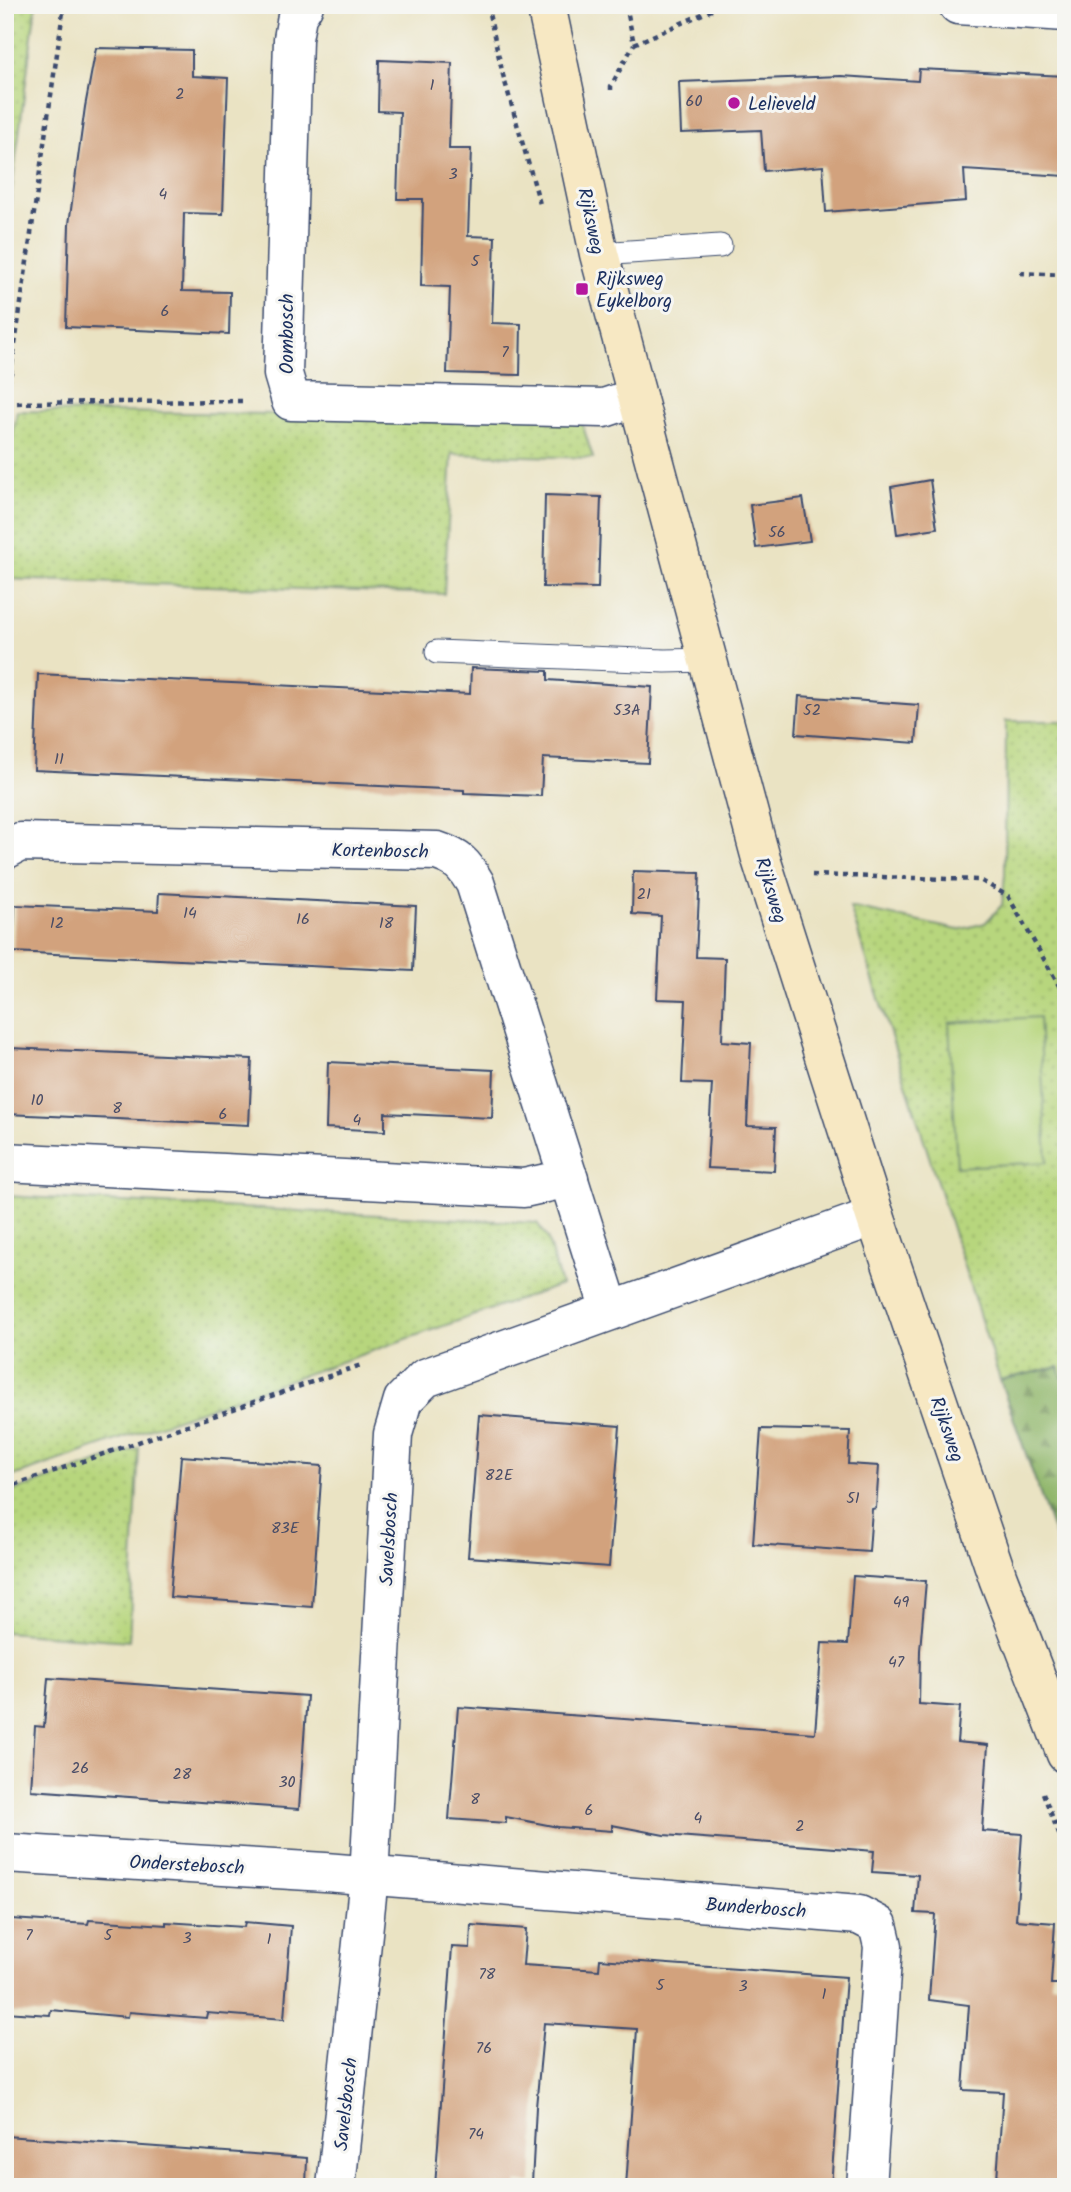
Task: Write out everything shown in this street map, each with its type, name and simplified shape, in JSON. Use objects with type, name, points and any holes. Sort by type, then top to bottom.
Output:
[{"type":"main road","name":"Rijksweg","points":[[546,5],[599,254],[761,859],[875,1216],[994,1565],[1066,1754]]},
{"type":"street","name":"Oombosch","points":[[304,5],[296,16],[292,53],[284,374],[291,401],[604,408],[637,397]]},
{"type":"street","points":[[958,5],[1066,12]]},
{"type":"street","name":"Kortenbosch","points":[[5,850],[20,842],[437,851],[453,856],[466,866],[475,883],[610,1310]]},
{"type":"street","points":[[5,1161],[524,1188],[569,1178]]},
{"type":"street","name":"Savelsbosch","points":[[337,2187],[369,1877],[393,1434],[403,1401],[425,1378],[875,1216]]},
{"type":"street","name":"Onderstebosch","points":[[5,1853],[369,1877]]},
{"type":"street","name":"Bunderbosch","points":[[369,1877],[859,1915],[878,1925],[883,1946],[866,2187]]},
{"type":"lane","points":[[599,254],[720,246]]},
{"type":"lane","points":[[437,652],[665,661],[708,660]]},
{"type":"path","points":[[5,414],[64,5]]},
{"type":"path","points":[[626,5],[634,44],[723,5]]},
{"type":"path","points":[[1020,273],[1066,275]]},
{"type":"path","points":[[7,403],[291,401]]},
{"type":"path","points":[[803,875],[980,880],[1008,896],[1066,998]]},
{"type":"path","points":[[5,1488],[361,1365]]},
{"type":"green space","points":[[5,5],[36,5],[5,241]]},
{"type":"green space","points":[[578,410],[593,458],[452,454],[444,594],[5,579],[5,479],[17,411],[447,416]]},
{"type":"green space","points":[[1006,721],[1066,721],[1066,1388],[1058,1367],[1000,1380],[850,907],[958,930],[985,923],[1002,905],[1005,874]]},
{"type":"green space","points":[[1039,1017],[1047,1162],[957,1167],[949,1023]]},
{"type":"green space","points":[[5,1196],[537,1223],[547,1237],[561,1285],[5,1479]]},
{"type":"green space","points":[[1059,1367],[1066,1388],[1066,1568],[1000,1380]]},
{"type":"green space","points":[[139,1448],[129,1641],[5,1632],[5,1494]]},
{"type":"building","points":[[96,48],[192,50],[192,76],[228,78],[223,214],[184,213],[182,291],[230,292],[229,334],[66,327],[69,224]]},
{"type":"building","points":[[379,60],[452,63],[449,149],[471,149],[468,236],[495,237],[492,323],[521,324],[520,375],[447,373],[450,287],[421,286],[423,199],[397,199],[400,112],[378,111]]},
{"type":"building","points":[[919,69],[1066,76],[1066,176],[964,170],[966,201],[826,212],[823,166],[764,171],[761,130],[681,133],[679,82],[841,76],[918,81]]},
{"type":"building","points":[[930,480],[937,528],[897,534],[891,487]]},
{"type":"building","points":[[545,495],[601,497],[598,588],[543,587]]},
{"type":"building","points":[[803,498],[810,541],[756,548],[750,505]]},
{"type":"building","points":[[471,668],[548,671],[548,680],[652,687],[648,763],[543,758],[541,796],[34,770],[38,674],[470,694]]},
{"type":"building","points":[[799,696],[919,705],[916,743],[796,734]]},
{"type":"building","points":[[633,871],[700,873],[696,957],[725,958],[722,1041],[751,1043],[747,1126],[776,1127],[774,1171],[707,1168],[712,1084],[682,1083],[686,1000],[657,999],[661,916],[632,914]]},
{"type":"building","points":[[159,893],[416,906],[413,971],[13,952],[15,905],[158,911]]},
{"type":"building","points":[[10,1048],[252,1059],[249,1125],[7,1114]]},
{"type":"building","points":[[328,1062],[494,1070],[492,1118],[385,1113],[385,1131],[326,1128]]},
{"type":"building","points":[[479,1415],[620,1426],[609,1567],[468,1557]]},
{"type":"building","points":[[761,1429],[850,1431],[848,1464],[879,1466],[869,1552],[753,1544]]},
{"type":"building","points":[[181,1456],[322,1466],[312,1607],[170,1597]]},
{"type":"building","points":[[853,1576],[926,1581],[919,1704],[960,1707],[957,1742],[988,1745],[982,1831],[1022,1834],[1016,1920],[1055,1923],[1051,1984],[1066,1984],[1066,2184],[997,2179],[1003,2092],[963,2090],[969,2005],[929,2000],[935,1914],[915,1913],[918,1875],[872,1872],[874,1851],[664,1835],[612,1825],[612,1831],[558,1827],[506,1817],[506,1823],[449,1819],[458,1707],[815,1733],[822,1643],[848,1644]]},
{"type":"building","points":[[48,1678],[307,1696],[299,1809],[31,1790],[35,1726],[44,1727]]},
{"type":"building","points":[[11,1919],[88,1924],[89,1920],[166,1925],[166,1922],[244,1927],[245,1922],[291,1926],[284,2019],[207,2013],[206,2018],[129,2012],[128,2017],[51,2010],[50,2015],[5,2012],[5,1955],[9,1955]]},
{"type":"building","points":[[471,1925],[526,1929],[523,1965],[599,1970],[600,1959],[846,1977],[831,2187],[626,2187],[637,2029],[544,2023],[532,2183],[517,2182],[517,2187],[435,2187],[452,1947],[470,1948]]},
{"type":"building","points":[[5,2136],[307,2158],[306,2187],[5,2187]]},
{"type":"place","name":"Lelieveld","points":[[734,103]]},
{"type":"place","name":"Rijksweg Eykelborg","points":[[582,289]]}]
